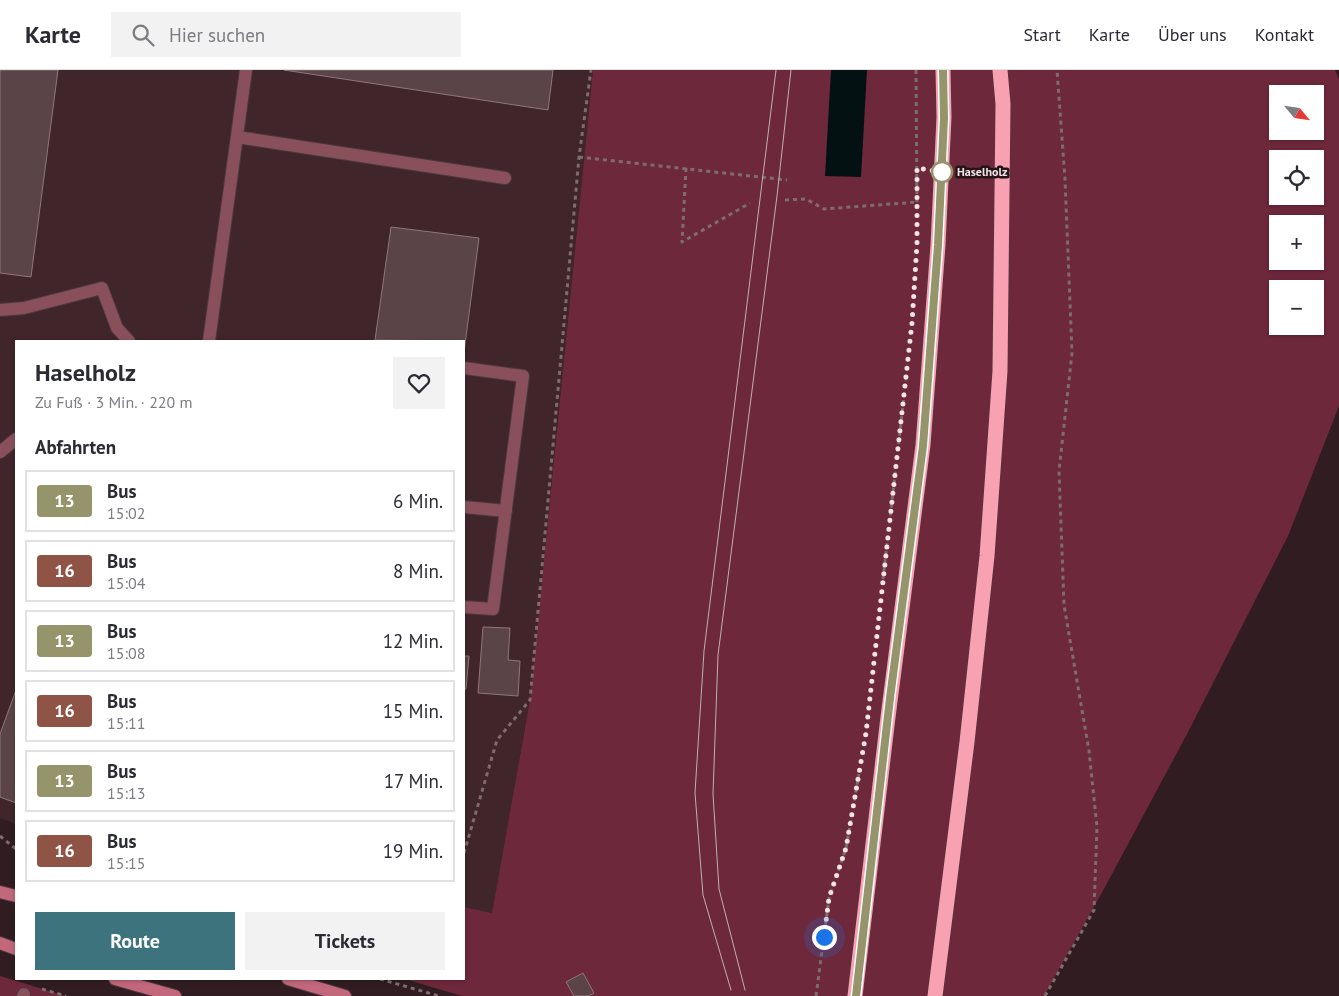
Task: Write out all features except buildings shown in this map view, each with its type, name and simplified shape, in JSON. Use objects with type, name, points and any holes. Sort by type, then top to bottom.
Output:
[{"type":"highway","points":[[856,996],[891,687],[923,446],[939,236],[944,118],[943,70]]},
{"type":"highway","points":[[934,996],[970,722],[987,556],[1000,371],[1002,114],[1000,70]]},
{"type":"main road","points":[[0,892],[15,896]]},
{"type":"main road","points":[[0,943],[15,949]]},
{"type":"main road","points":[[119,980],[175,996]]},
{"type":"main road","points":[[291,980],[345,996]]},
{"type":"lane","points":[[209,340],[246,70]]},
{"type":"lane","points":[[237,136],[505,178]]},
{"type":"lane","points":[[0,310],[24,308],[102,288],[117,328],[128,340]]},
{"type":"lane","points":[[465,368],[523,376],[493,609],[465,607]]},
{"type":"lane","points":[[0,452],[15,440]]},
{"type":"lane","points":[[465,507],[506,512]]},
{"type":"path","points":[[465,850],[497,740],[530,700],[579,157],[591,70]]},
{"type":"path","points":[[916,70],[917,210]]},
{"type":"path","points":[[1045,996],[1094,910],[1097,827],[1089,751],[1064,605],[1059,471],[1072,353],[1057,70]]},
{"type":"path","points":[[579,157],[787,180]]},
{"type":"path","points":[[686,168],[682,242],[750,204]]},
{"type":"path","points":[[785,200],[806,200],[824,210],[918,202]]},
{"type":"path","points":[[882,586],[906,372]]},
{"type":"path","points":[[816,996],[829,898],[846,848],[859,771]]},
{"type":"path","points":[[0,836],[15,848]]},
{"type":"path","points":[[383,980],[439,996]]},
{"type":"path","points":[[27,992],[66,996]]},
{"type":"shaded area","points":[[0,70],[593,70],[530,700],[492,914],[465,907],[465,340],[15,340],[15,824],[0,818]]},
{"type":"shaded area","points":[[593,70],[1335,70],[1339,79],[1339,406],[1288,536],[1187,734],[1044,996],[462,996],[408,980],[465,980],[465,907],[492,913],[530,700]]},
{"type":"shaded area","points":[[831,70],[867,70],[861,177],[825,176]]},
{"type":"shaded area","points":[[0,976],[66,996],[0,996]]},
{"type":"tram line","points":[[731,990],[703,895],[695,793],[704,651],[776,70]]},
{"type":"tram line","points":[[745,990],[719,889],[713,794],[718,655],[777,196],[791,70]]},
{"type":"bus line","name":"13","points":[[856,996],[890,698],[923,446],[938,245],[944,118],[943,70]]},
{"type":"place","name":"Haselholz","points":[[942,172]]},
{"type":"route","points":[[824,937],[829,898],[846,848],[866,733],[912,323],[917,244],[917,168],[942,172]]}]
